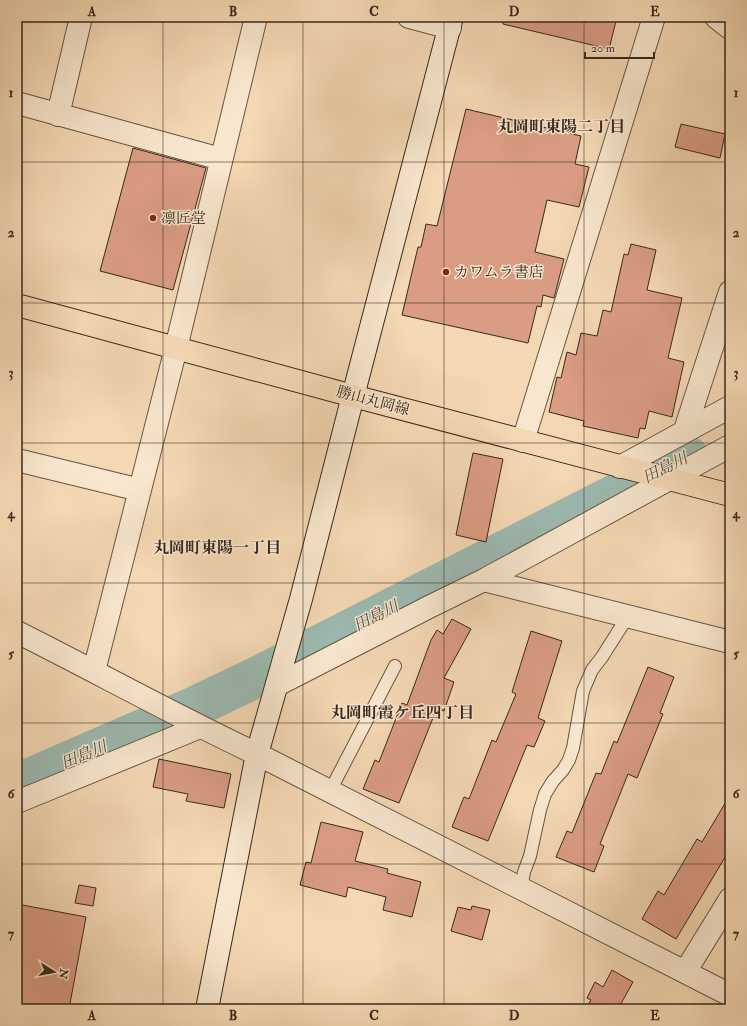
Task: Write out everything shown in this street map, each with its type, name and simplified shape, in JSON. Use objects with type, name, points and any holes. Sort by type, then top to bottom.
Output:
[{"type":"main road","name":"勝山丸岡線","points":[[17,305],[353,396],[730,495]]},
{"type":"street","points":[[58,116],[81,17]]},
{"type":"street","points":[[94,671],[176,348],[256,17]]},
{"type":"street","points":[[207,1009],[257,754],[301,599],[451,22],[409,17]]},
{"type":"street","points":[[523,441],[654,17]]},
{"type":"street","points":[[716,17],[730,28]]},
{"type":"street","points":[[17,103],[58,116],[222,159]]},
{"type":"street","points":[[685,430],[730,292]]},
{"type":"street","points":[[620,467],[685,430],[730,407]]},
{"type":"street","points":[[277,685],[484,580],[730,446]]},
{"type":"street","points":[[17,460],[140,490]]},
{"type":"street","points":[[484,580],[730,642]]},
{"type":"street","points":[[17,632],[200,727],[257,754],[730,995]]},
{"type":"street","points":[[17,802],[200,727]]},
{"type":"street","points":[[685,972],[730,899]]},
{"type":"lane","points":[[521,889],[524,872],[530,856],[545,794],[569,760],[573,748],[583,691],[592,670],[628,616]]},
{"type":"lane","points":[[330,791],[395,666]]},
{"type":"building","points":[[504,17],[617,17],[609,49],[503,24]]},
{"type":"building","points":[[466,109],[581,136],[575,164],[589,167],[579,207],[547,200],[535,252],[564,259],[554,298],[543,295],[541,307],[537,306],[528,343],[402,315],[418,247],[421,247],[426,224],[437,226]]},
{"type":"building","points":[[681,124],[725,134],[720,158],[675,147]]},
{"type":"building","name":"凛匠堂","points":[[133,148],[206,168],[173,290],[100,271]]},
{"type":"building","points":[[631,244],[656,250],[647,290],[682,298],[668,358],[684,362],[672,417],[649,411],[645,429],[640,428],[638,438],[583,426],[584,421],[549,412],[557,377],[561,378],[567,352],[576,355],[581,333],[597,336],[603,310],[611,312],[624,254],[628,255]]},
{"type":"building","points":[[473,453],[503,459],[486,542],[456,535]]},
{"type":"building","points":[[452,619],[471,629],[444,678],[454,682],[444,711],[437,708],[399,803],[363,789],[375,760],[379,762],[402,703],[407,705],[431,640],[437,630],[443,634]]},
{"type":"building","points":[[531,631],[562,641],[538,718],[545,721],[534,747],[527,745],[488,841],[452,827],[464,797],[469,799],[492,740],[496,742],[516,694],[512,692]]},
{"type":"building","points":[[648,667],[674,677],[660,713],[663,714],[637,778],[628,774],[600,844],[604,846],[594,872],[556,857],[567,831],[572,833],[596,773],[601,774],[614,741],[617,743]]},
{"type":"building","points":[[159,759],[231,774],[224,808],[186,801],[188,794],[153,787]]},
{"type":"building","points":[[730,795],[730,849],[676,939],[642,919],[658,891],[664,895],[697,839],[702,842]]},
{"type":"building","points":[[321,822],[363,832],[355,861],[388,869],[387,873],[421,882],[412,917],[383,910],[386,897],[348,887],[346,897],[300,885],[306,862],[311,863]]},
{"type":"building","points":[[79,885],[96,888],[93,906],[75,903]]},
{"type":"building","points":[[17,904],[86,917],[69,1009],[17,1009]]},
{"type":"building","points":[[472,906],[490,910],[482,940],[451,931],[458,907],[471,910]]},
{"type":"building","points":[[612,970],[633,982],[618,1009],[585,1009],[591,1000],[587,998],[595,982],[603,987]]},
{"type":"waterway","name":"田島川","points":[[17,784],[192,708],[257,677],[689,457]]},
{"type":"place","name":"凛匠堂","points":[[153,218]]},
{"type":"place","name":"カワムラ書店","points":[[446,272]]},
{"type":"district","name":"丸岡町東陽二丁目","points":[[561,127]]},
{"type":"district","name":"丸岡町東陽一丁目","points":[[217,548]]},
{"type":"district","name":"丸岡町霞ケ丘四丁目","points":[[402,713]]}]
